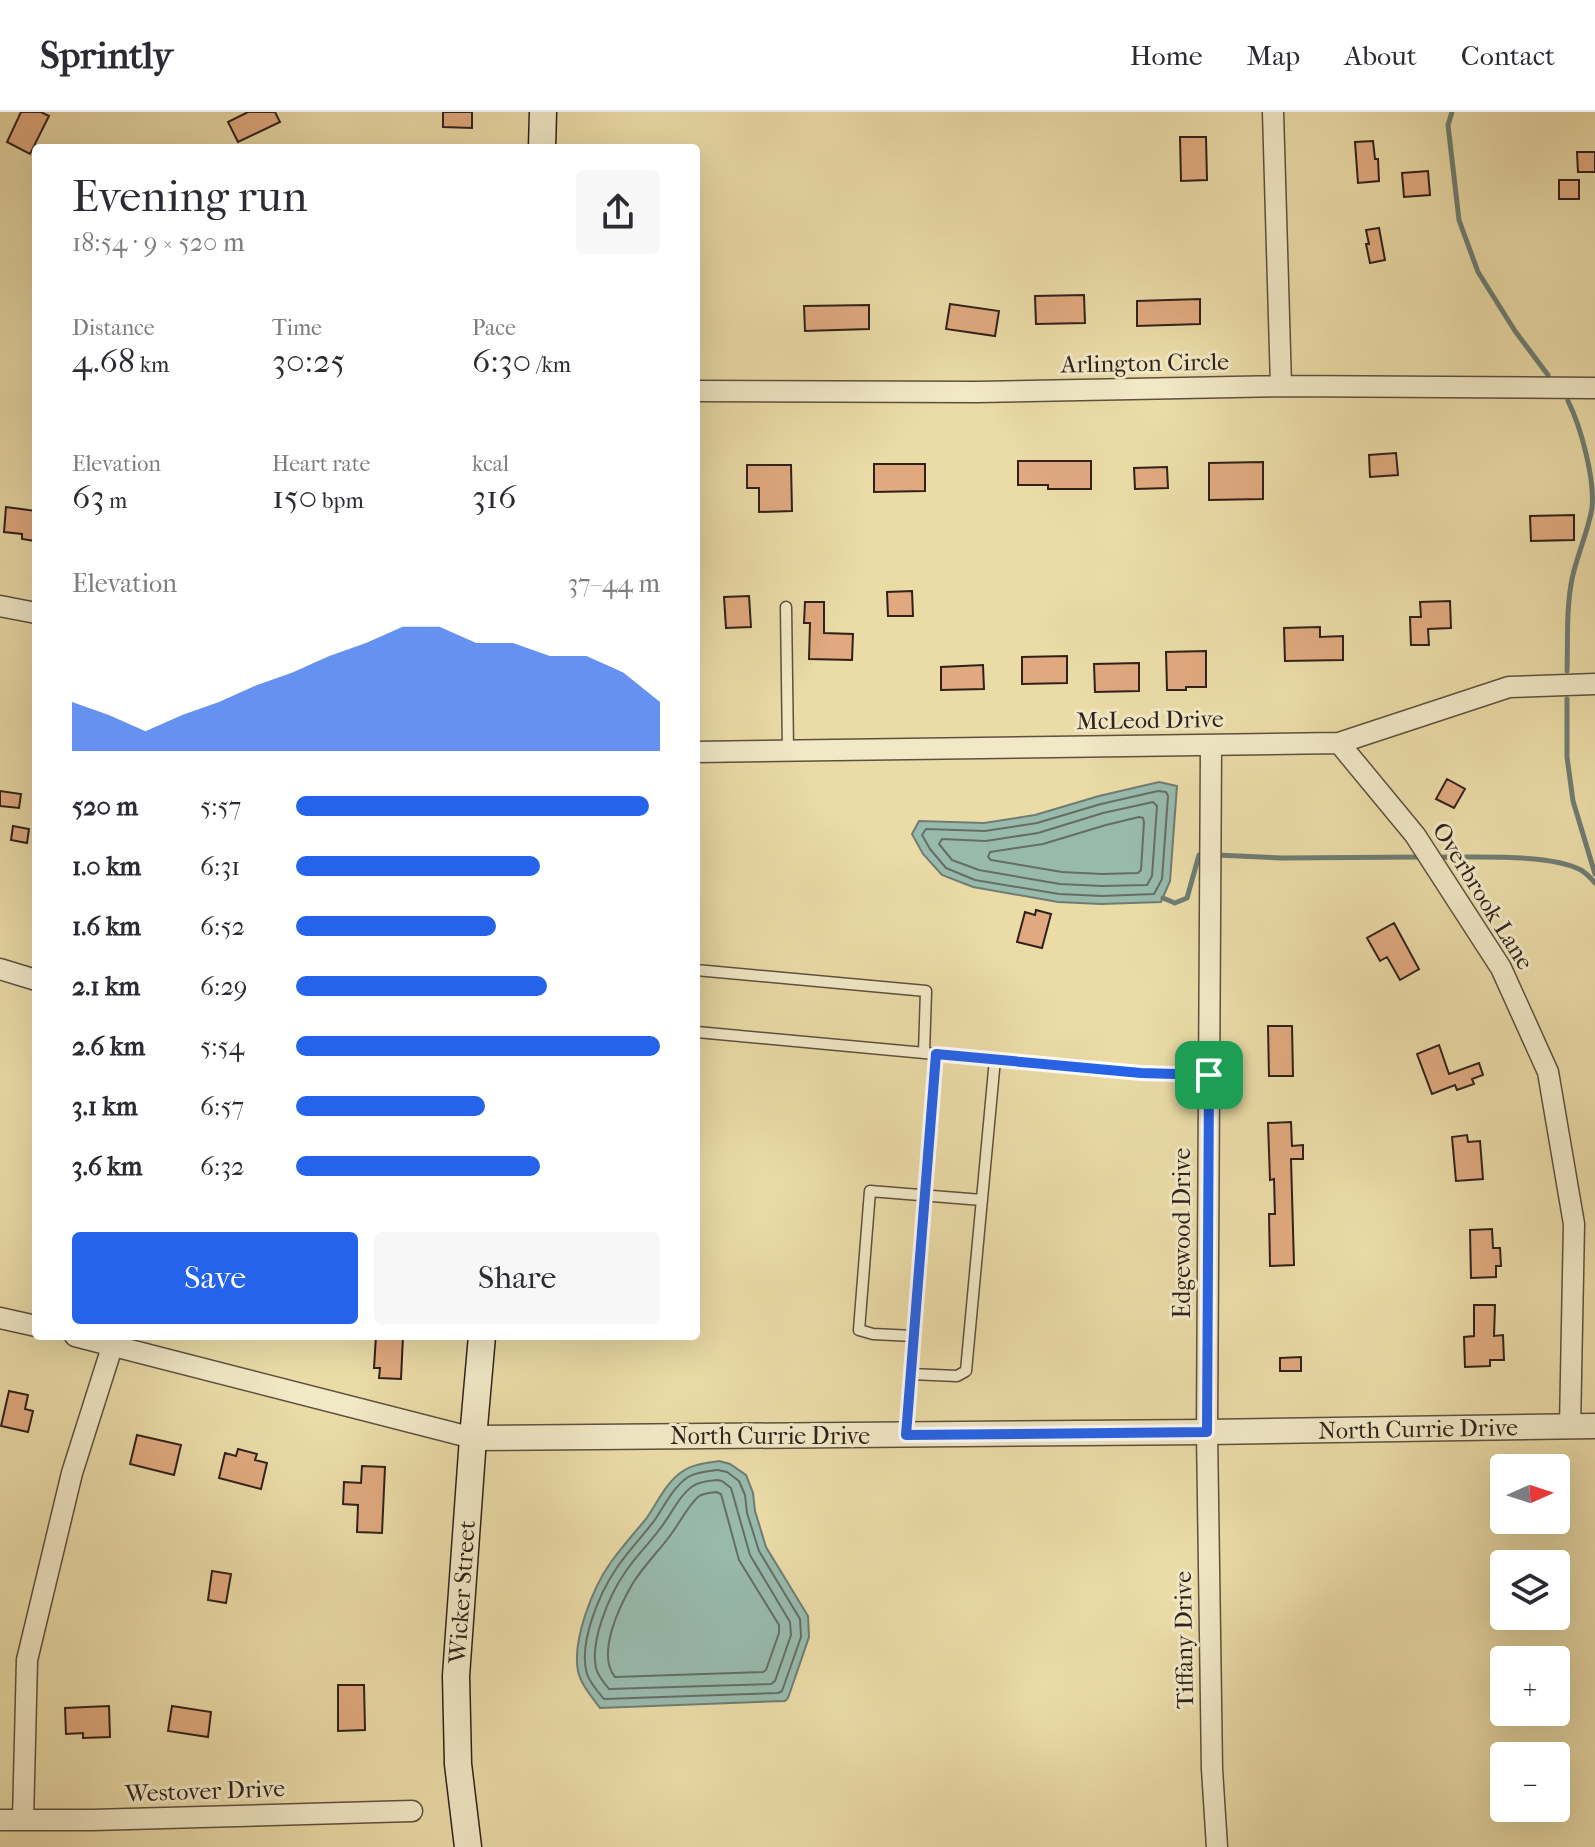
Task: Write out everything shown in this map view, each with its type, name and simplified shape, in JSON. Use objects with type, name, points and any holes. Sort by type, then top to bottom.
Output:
[{"type":"main road","points":[[542,144],[543,112]]},
{"type":"main road","name":"Wicker Street","points":[[468,1847],[458,1764],[456,1676],[482,1340]]},
{"type":"street","points":[[1273,112],[1281,386]]},
{"type":"street","name":"Arlington Circle","points":[[700,391],[977,392],[1281,386],[1595,388]]},
{"type":"street","points":[[0,606],[32,612]]},
{"type":"street","name":"McLeod Drive","points":[[700,752],[1339,743],[1509,687],[1595,684]]},
{"type":"street","name":"Overbrook Lane","points":[[1339,743],[1415,835],[1501,968],[1548,1072],[1574,1224],[1570,1427]]},
{"type":"street","name":"Edgewood Drive","points":[[1207,1432],[1211,746]]},
{"type":"street","points":[[0,969],[32,979]]},
{"type":"street","points":[[0,1318],[32,1325]]},
{"type":"street","points":[[88,1340],[473,1438]]},
{"type":"street","points":[[23,1820],[27,1660],[72,1473],[112,1347]]},
{"type":"street","name":"North Currie Drive","points":[[473,1438],[1595,1426]]},
{"type":"street","name":"Tiffany Drive","points":[[1207,1432],[1212,1754],[1217,1847]]},
{"type":"street","name":"Westover Drive","points":[[0,1820],[412,1811]]},
{"type":"lane","points":[[786,607],[788,751]]},
{"type":"lane","points":[[700,970],[926,991],[930,1053],[925,1194],[906,1435]]},
{"type":"lane","points":[[700,1032],[1141,1073],[1209,1075]]},
{"type":"lane","points":[[911,1374],[957,1376],[966,1371],[995,1059]]},
{"type":"lane","points":[[914,1336],[873,1334],[859,1330],[870,1191],[982,1200]]},
{"type":"water","points":[[1159,782],[1177,786],[1170,881],[1161,902],[1058,902],[973,887],[942,875],[923,854],[912,834],[919,821],[984,823],[1035,815]]},
{"type":"water","points":[[719,1461],[730,1464],[746,1475],[766,1547],[808,1616],[809,1637],[788,1698],[785,1701],[600,1708],[582,1681],[577,1658],[581,1629],[597,1585],[672,1480],[691,1467]]},
{"type":"building","points":[[21,112],[41,112],[49,116],[35,144],[32,144],[30,154],[7,142]]},
{"type":"building","points":[[248,112],[275,112],[280,122],[238,142],[228,122]]},
{"type":"building","points":[[443,112],[472,112],[472,128],[443,127]]},
{"type":"building","points":[[1180,137],[1206,137],[1207,180],[1181,181]]},
{"type":"building","points":[[1373,141],[1379,181],[1358,183],[1355,142]]},
{"type":"building","points":[[1577,152],[1595,152],[1595,172],[1578,172]]},
{"type":"building","points":[[1428,171],[1430,195],[1404,197],[1402,173]]},
{"type":"building","points":[[1559,180],[1579,180],[1579,199],[1559,199]]},
{"type":"building","points":[[1379,228],[1385,260],[1370,263],[1366,230]]},
{"type":"building","points":[[1084,295],[1085,323],[1036,324],[1035,296]]},
{"type":"building","points":[[1200,299],[1200,324],[1137,326],[1137,301]]},
{"type":"building","points":[[950,304],[999,311],[995,336],[946,329]]},
{"type":"building","points":[[869,305],[869,329],[805,331],[804,306]]},
{"type":"building","points":[[1396,453],[1398,475],[1370,477],[1369,455]]},
{"type":"building","points":[[1018,461],[1091,461],[1091,489],[1018,485]]},
{"type":"building","points":[[1263,462],[1263,499],[1209,500],[1209,463]]},
{"type":"building","points":[[874,464],[925,464],[925,491],[874,492]]},
{"type":"building","points":[[747,465],[791,465],[792,511],[759,512],[759,488],[747,488]]},
{"type":"building","points":[[1167,467],[1168,488],[1135,489],[1134,468]]},
{"type":"building","points":[[6,507],[32,510],[32,541],[22,539],[22,534],[4,532]]},
{"type":"building","points":[[1574,515],[1574,540],[1531,541],[1530,516]]},
{"type":"building","points":[[912,591],[913,616],[888,616],[887,592]]},
{"type":"building","points":[[749,596],[751,627],[726,628],[724,597]]},
{"type":"building","points":[[1450,601],[1451,628],[1428,629],[1429,645],[1411,645],[1410,617],[1421,617],[1420,602]]},
{"type":"building","points":[[805,602],[824,602],[824,633],[853,634],[852,660],[809,659],[810,623],[804,623]]},
{"type":"building","points":[[1320,627],[1320,637],[1343,636],[1343,660],[1285,661],[1284,628]]},
{"type":"building","points":[[1206,651],[1206,687],[1167,690],[1166,652]]},
{"type":"building","points":[[1067,656],[1067,683],[1022,684],[1022,657]]},
{"type":"building","points":[[1139,663],[1139,691],[1095,692],[1094,664]]},
{"type":"building","points":[[983,665],[984,689],[941,690],[941,667]]},
{"type":"building","points":[[1447,779],[1465,789],[1454,808],[1436,799]]},
{"type":"building","points":[[0,791],[21,794],[19,808],[0,806]]},
{"type":"building","points":[[13,826],[29,829],[27,843],[11,840]]},
{"type":"building","points":[[1036,910],[1051,914],[1042,948],[1017,942],[1025,912],[1035,915]]},
{"type":"building","points":[[1394,923],[1419,969],[1400,980],[1387,957],[1380,961],[1367,938]]},
{"type":"building","points":[[1268,1026],[1292,1026],[1293,1076],[1269,1076]]},
{"type":"building","points":[[1439,1045],[1449,1074],[1479,1063],[1483,1075],[1472,1079],[1474,1084],[1457,1090],[1455,1085],[1432,1094],[1417,1054]]},
{"type":"building","points":[[1291,1122],[1292,1146],[1303,1145],[1303,1159],[1291,1159],[1294,1265],[1270,1266],[1269,1214],[1275,1214],[1268,1123]]},
{"type":"building","points":[[1467,1135],[1468,1142],[1480,1141],[1483,1179],[1456,1181],[1452,1137]]},
{"type":"building","points":[[1492,1229],[1493,1248],[1500,1248],[1501,1266],[1496,1266],[1496,1277],[1471,1278],[1470,1230]]},
{"type":"building","points":[[1474,1305],[1495,1305],[1494,1336],[1503,1335],[1504,1360],[1490,1360],[1490,1366],[1465,1367],[1464,1337],[1474,1336]]},
{"type":"building","points":[[376,1340],[403,1340],[401,1379],[379,1378],[380,1368],[374,1368]]},
{"type":"building","points":[[1301,1357],[1301,1371],[1280,1371],[1280,1358]]},
{"type":"building","points":[[9,1391],[28,1395],[25,1409],[33,1411],[28,1432],[1,1426]]},
{"type":"building","points":[[137,1435],[181,1445],[174,1475],[130,1464]]},
{"type":"building","points":[[238,1449],[257,1454],[255,1460],[267,1463],[261,1489],[219,1478],[225,1453],[236,1456]]},
{"type":"building","points":[[362,1466],[385,1467],[382,1533],[357,1532],[358,1505],[343,1504],[344,1482],[361,1483]]},
{"type":"building","points":[[212,1571],[231,1574],[226,1603],[208,1600]]},
{"type":"building","points":[[338,1685],[364,1685],[365,1730],[338,1731]]},
{"type":"building","points":[[109,1706],[110,1737],[83,1738],[83,1733],[66,1734],[65,1708]]},
{"type":"building","points":[[172,1706],[211,1712],[208,1737],[168,1731]]},
{"type":"waterway","points":[[1452,112],[1448,125],[1459,220],[1478,272],[1515,331],[1548,375]]},
{"type":"waterway","points":[[1567,671],[1570,590],[1592,508],[1586,453],[1568,401]]},
{"type":"waterway","points":[[1567,699],[1567,757],[1573,801],[1595,874]]},
{"type":"waterway","points":[[1163,898],[1175,903],[1187,898],[1199,855],[1206,855]]},
{"type":"waterway","points":[[1216,855],[1422,857]]},
{"type":"waterway","points":[[1436,857],[1550,861],[1581,870],[1595,883]]},
{"type":"route","points":[[936,1054],[1141,1073],[1209,1075],[1207,1432],[906,1435],[936,1054]]}]
